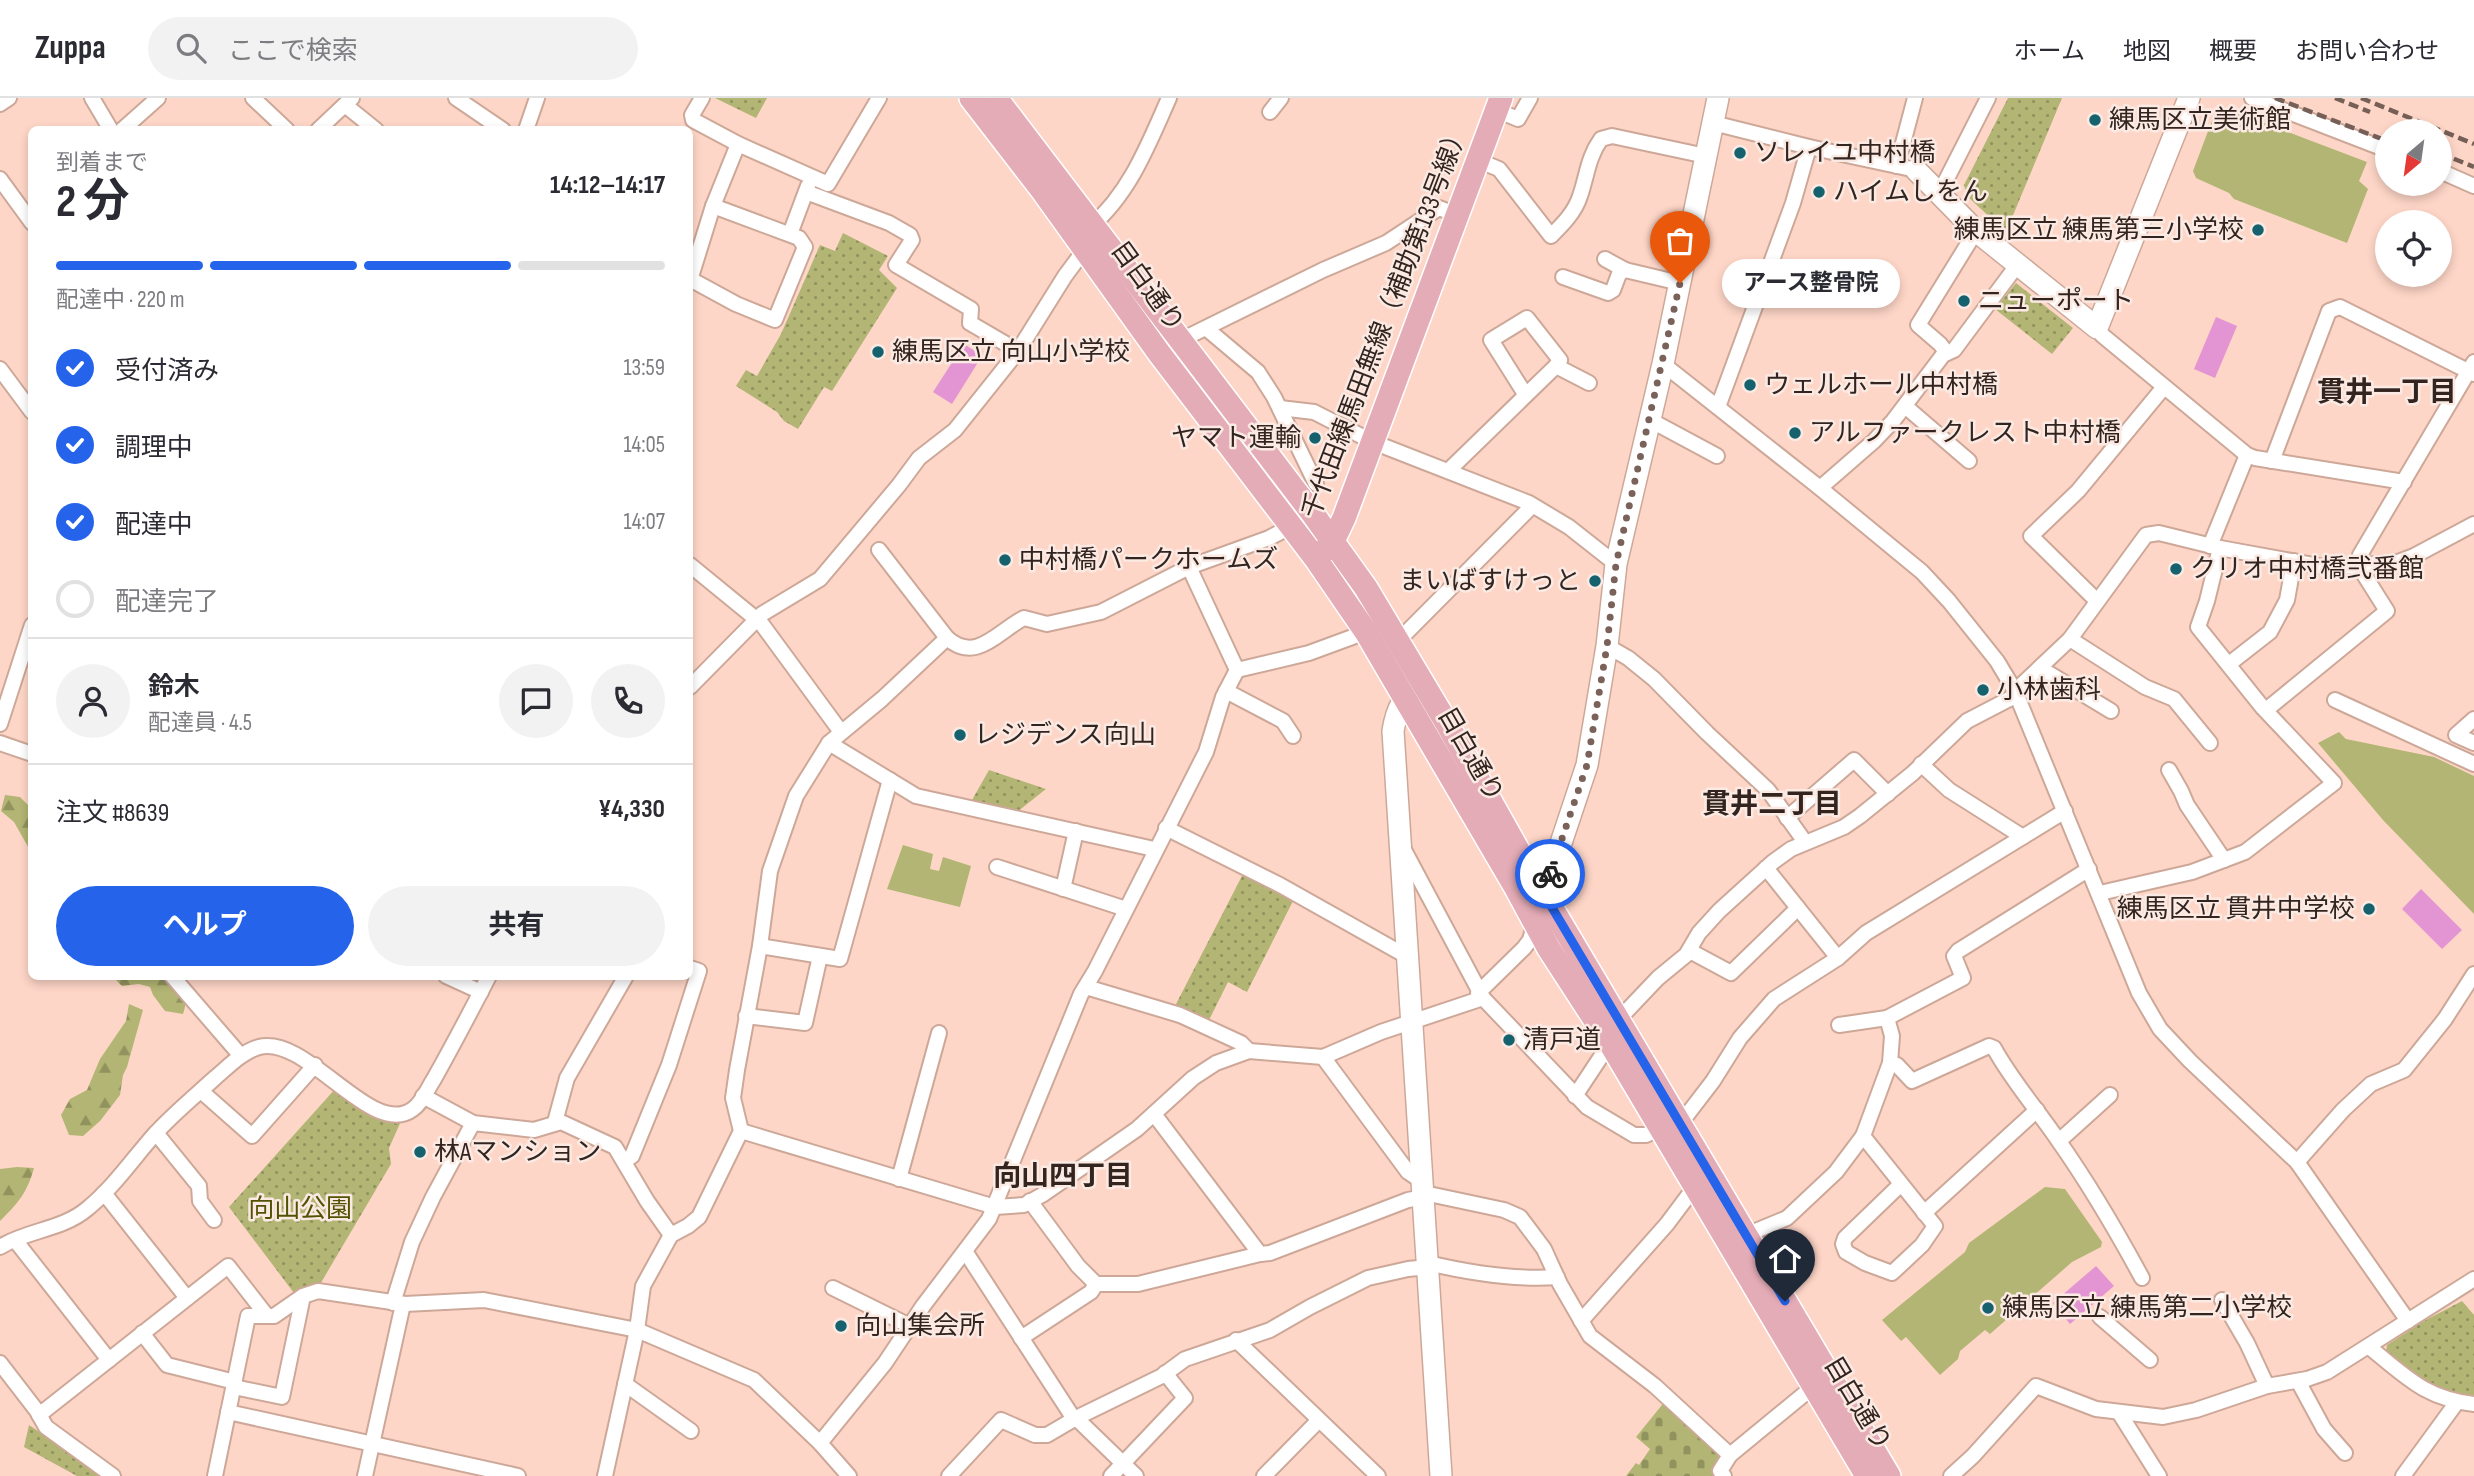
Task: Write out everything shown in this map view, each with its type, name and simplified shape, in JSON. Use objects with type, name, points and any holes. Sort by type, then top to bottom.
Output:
[{"type":"main road","name":"目白通り","points":[[971,98],[1085,249],[1159,353],[1316,559],[1366,632],[1549,949],[1609,1043],[1746,1235],[1889,1476]]},
{"type":"main road","name":"目白通り","points":[[996,98],[1333,541],[1399,640],[1544,894],[1619,1019],[1670,1126],[1694,1188],[1867,1476]]},
{"type":"main road","name":"千代田練馬田無線（補助第133号線）","points":[[1316,559],[1333,541],[1373,442],[1498,104]]},
{"type":"street","points":[[0,104],[9,98]]},
{"type":"street","points":[[92,98],[109,126]]},
{"type":"street","points":[[126,126],[158,98]]},
{"type":"street","points":[[253,98],[283,126]]},
{"type":"street","points":[[456,98],[497,126]]},
{"type":"street","points":[[527,126],[537,98]]},
{"type":"street","points":[[702,98],[692,115],[693,120],[738,144],[828,184],[878,98]]},
{"type":"street","points":[[1091,226],[1111,209],[1139,163],[1169,98]]},
{"type":"street","points":[[1270,112],[1280,98]]},
{"type":"street","points":[[1498,104],[1518,119],[1530,98]]},
{"type":"street","points":[[741,1131],[995,1207],[1010,1208],[1030,1201],[1099,1157],[1154,1114],[1193,1078],[1216,1063],[1249,1051],[1323,1057],[1381,1032],[1413,1023],[1481,996],[1530,940],[1587,765],[1607,646],[1616,564],[1663,364],[1718,98]]},
{"type":"street","points":[[1906,168],[1915,98]]},
{"type":"street","points":[[1939,194],[1988,98]]},
{"type":"street","points":[[2097,328],[2189,98]]},
{"type":"street","points":[[2252,98],[2375,145]]},
{"type":"street","points":[[322,126],[349,101],[372,126]]},
{"type":"street","points":[[1713,123],[1906,168],[1939,194],[1976,231],[2097,328],[2102,335],[2247,455],[2404,482]]},
{"type":"street","points":[[1478,160],[1499,169],[1551,236],[1572,213],[1580,196],[1588,163],[1601,139],[1612,136],[1706,156]]},
{"type":"street","points":[[693,269],[713,206],[738,144]]},
{"type":"street","points":[[1718,407],[1793,203],[1809,147]]},
{"type":"street","points":[[790,234],[811,176]]},
{"type":"street","points":[[2452,177],[2474,186]]},
{"type":"street","points":[[0,179],[28,218]]},
{"type":"street","points":[[806,192],[889,223],[910,235],[912,240],[896,265],[971,309],[970,323],[1018,351]]},
{"type":"street","points":[[693,281],[775,320],[804,247],[799,238],[713,206]]},
{"type":"street","points":[[1159,353],[1180,339],[1207,329],[1280,290],[1386,243],[1439,208],[1457,215]]},
{"type":"street","points":[[1947,353],[1918,325],[1976,231]]},
{"type":"street","points":[[693,684],[757,620],[820,579],[892,494],[919,457],[955,430],[1018,351],[1085,249]]},
{"type":"street","points":[[1605,259],[1625,270],[1680,283]]},
{"type":"street","points":[[1820,488],[1874,441],[1905,406],[1947,353],[1954,350],[2018,264]]},
{"type":"street","points":[[1563,277],[1603,292],[1611,292],[1619,274],[1625,270]]},
{"type":"street","points":[[2266,710],[2387,611],[2358,565],[2360,555],[2472,369],[2340,307],[2329,311],[2272,461]]},
{"type":"street","points":[[1448,471],[1560,360],[1527,318],[1491,341],[1525,394]]},
{"type":"street","points":[[1207,329],[1258,372],[1280,408],[1316,484]]},
{"type":"street","points":[[1663,364],[1922,572],[1997,661],[2016,693],[2139,993],[2160,1029],[2190,1062],[2297,1162],[2408,1321]]},
{"type":"street","points":[[1556,366],[1589,383]]},
{"type":"street","points":[[0,369],[28,406]]},
{"type":"street","points":[[2097,601],[2031,537],[2078,491],[2164,387]]},
{"type":"street","points":[[1905,406],[1969,461]]},
{"type":"street","points":[[1280,408],[1314,412],[1373,442],[1532,506],[1569,527],[1616,564]]},
{"type":"street","points":[[1650,420],[1717,456]]},
{"type":"street","points":[[2100,893],[2192,873],[2245,852],[2334,783],[2266,710],[2198,627],[2207,601],[2215,547],[2247,455]]},
{"type":"street","points":[[1399,640],[1532,506]]},
{"type":"street","points":[[1619,1019],[1658,978],[1690,951],[1699,933],[1766,868],[1791,849],[1844,827],[1888,794],[1967,721],[2016,693],[2070,639],[2146,535],[2159,533],[2215,547],[2330,568],[2378,566],[2398,562],[2474,524]]},
{"type":"street","points":[[879,550],[947,638],[963,648],[971,649],[991,640],[1024,618],[1047,624],[1101,612],[1189,567],[1269,538],[1290,527]]},
{"type":"street","points":[[2229,664],[2270,632],[2287,600],[2294,561]]},
{"type":"street","points":[[693,567],[757,620],[785,653],[841,732]]},
{"type":"street","points":[[1189,567],[1237,670]]},
{"type":"street","points":[[820,1443],[885,1363],[989,1219],[1081,994],[1206,752],[1226,691],[1237,670],[1308,653],[1366,632]]},
{"type":"street","points":[[605,1476],[637,1330],[643,1286],[671,1235],[699,1217],[741,1131],[733,1098],[746,1016],[760,946],[770,871],[796,796],[830,743],[947,638]]},
{"type":"street","points":[[2070,639],[2146,687],[2174,699],[2210,743]]},
{"type":"street","points":[[1607,646],[1628,658],[1654,679],[1768,790],[1805,842]]},
{"type":"street","points":[[0,724],[25,670],[28,651]]},
{"type":"street","points":[[2040,668],[2111,711]]},
{"type":"street","points":[[1422,680],[1404,697],[1396,713],[1393,731],[1441,1476]]},
{"type":"street","points":[[1226,691],[1283,721],[1293,736]]},
{"type":"street","points":[[2335,700],[2474,764]]},
{"type":"street","points":[[2474,719],[2456,735],[2474,743]]},
{"type":"street","points":[[0,743],[28,753]]},
{"type":"street","points":[[830,743],[916,796],[1154,849]]},
{"type":"street","points":[[1787,818],[1854,760],[1888,794]]},
{"type":"street","points":[[1921,764],[1949,790],[2023,837]]},
{"type":"street","points":[[2169,770],[2187,805],[2224,860]]},
{"type":"street","points":[[760,946],[840,959],[890,780]]},
{"type":"street","points":[[1399,840],[1481,996],[1587,1107],[1629,1133],[1646,1135],[1670,1126],[1713,1081],[1740,1038],[1774,999],[1838,958],[1866,933],[2065,811]]},
{"type":"street","points":[[1166,828],[1280,886],[1408,957]]},
{"type":"street","points":[[1063,889],[1076,831]]},
{"type":"street","points":[[997,867],[1126,909]]},
{"type":"street","points":[[1766,868],[1838,958]]},
{"type":"street","points":[[1839,1026],[1887,1018],[1963,978],[1954,957],[1958,951],[2089,869]]},
{"type":"street","points":[[1690,951],[1731,973],[1798,908]]},
{"type":"street","points":[[746,1016],[805,1023],[820,956]]},
{"type":"street","points":[[625,1161],[632,1156],[669,1065],[699,971],[693,969]]},
{"type":"street","points":[[2297,1162],[2343,1110],[2371,1084],[2404,1070],[2445,1018],[2474,974]]},
{"type":"street","points":[[175,980],[241,1056]]},
{"type":"street","points":[[455,980],[481,992]]},
{"type":"street","points":[[0,1247],[74,1219],[104,1193],[156,1133],[201,1091],[241,1056],[260,1047],[271,1046],[288,1050],[314,1065],[340,1087],[380,1111],[403,1115],[415,1108],[423,1096],[487,980]]},
{"type":"street","points":[[555,1122],[566,1078],[624,980]]},
{"type":"street","points":[[1086,987],[1181,1015],[1241,1043],[1249,1051]]},
{"type":"street","points":[[1746,1235],[1787,1218],[1836,1172],[1863,1136],[1890,1063],[1892,1037],[1887,1018]]},
{"type":"street","points":[[899,1179],[939,1032]]},
{"type":"street","points":[[1575,1096],[1609,1043]]},
{"type":"street","points":[[1890,1063],[1897,1065],[1912,1081],[1989,1046],[1994,1048],[2005,1068],[2091,1189],[2142,1278]]},
{"type":"street","points":[[1323,1057],[1424,1191],[1504,1210],[1520,1217],[1544,1249],[1590,1336],[1655,1386],[1730,1455]]},
{"type":"street","points":[[201,1091],[252,1136],[314,1065]]},
{"type":"street","points":[[2059,1141],[2110,1095]]},
{"type":"street","points":[[423,1096],[473,1123],[534,1130],[561,1122],[615,1147],[671,1235]]},
{"type":"street","points":[[1924,1213],[2037,1110]]},
{"type":"street","points":[[1154,1114],[1260,1254]]},
{"type":"street","points":[[365,1476],[412,1242],[473,1123]]},
{"type":"street","points":[[156,1133],[199,1186],[200,1202],[214,1220]]},
{"type":"street","points":[[1863,1136],[1935,1226],[1922,1245],[1892,1273],[1865,1263],[1846,1252],[1843,1244],[1845,1238],[1901,1184]]},
{"type":"street","points":[[1581,1321],[1667,1224],[1694,1188]]},
{"type":"street","points":[[1030,1201],[1078,1266],[1096,1284],[1138,1284],[1270,1253],[1408,1200],[1424,1191]]},
{"type":"street","points":[[104,1193],[187,1298]]},
{"type":"street","points":[[15,1240],[109,1360]]},
{"type":"street","points":[[965,1251],[1075,1419],[1136,1476]]},
{"type":"street","points":[[948,1476],[1001,1420],[1035,1435],[1047,1436],[1166,1373],[1185,1359],[1270,1330],[1368,1278],[1428,1265],[1495,1275],[1557,1277]]},
{"type":"street","points":[[39,1415],[228,1266],[267,1316]]},
{"type":"street","points":[[1951,1476],[1973,1456],[2036,1386],[2096,1409],[2120,1414],[2164,1417],[2196,1410],[2267,1386],[2298,1381],[2327,1372],[2474,1279]]},
{"type":"street","points":[[1021,1338],[1091,1292],[1096,1284]]},
{"type":"street","points":[[833,1288],[910,1326]]},
{"type":"street","points":[[215,1476],[248,1316],[274,1316],[303,1296],[318,1291],[398,1304],[484,1300],[637,1330],[754,1380],[820,1443],[849,1476]]},
{"type":"street","points":[[142,1333],[167,1365],[282,1397],[303,1296]]},
{"type":"street","points":[[2222,1300],[2247,1343],[2267,1386]]},
{"type":"street","points":[[2100,1317],[2150,1360]]},
{"type":"street","points":[[1236,1340],[1378,1476]]},
{"type":"street","points":[[2369,1347],[2426,1392],[2457,1402],[2474,1404]]},
{"type":"street","points":[[0,1363],[46,1427],[113,1476]]},
{"type":"street","points":[[1111,1476],[1185,1398],[1166,1373]]},
{"type":"street","points":[[2298,1381],[2324,1429],[2345,1453]]},
{"type":"street","points":[[625,1384],[691,1431]]},
{"type":"street","points":[[1724,1476],[1720,1471],[1730,1455],[1814,1386]]},
{"type":"street","points":[[2403,1476],[2457,1402]]},
{"type":"street","points":[[228,1412],[518,1476]]},
{"type":"street","points":[[2120,1414],[2159,1476]]},
{"type":"street","points":[[1265,1476],[1318,1421]]},
{"type":"green space","points":[[715,98],[767,98],[756,118]]},
{"type":"green space","points":[[2008,98],[2062,98],[2006,232],[1968,197],[1964,185]]},
{"type":"green space","points":[[2225,108],[2367,162],[2359,181],[2368,189],[2347,243],[2234,199],[2229,193],[2196,178],[2193,171],[2213,118],[2221,119]]},
{"type":"green space","points":[[843,233],[888,256],[879,270],[897,288],[832,391],[824,387],[798,429],[736,386],[746,370],[757,376],[781,334],[820,245],[835,251]]},
{"type":"green space","points":[[2016,283],[2073,328],[2052,354],[1995,309]]},
{"type":"green space","points":[[2339,732],[2346,739],[2434,757],[2474,776],[2474,914],[2383,820],[2318,743]]},
{"type":"green space","points":[[989,770],[1046,789],[1017,812],[972,800]]},
{"type":"green space","points":[[5,795],[20,797],[28,805],[28,847],[14,822],[1,811]]},
{"type":"green space","points":[[903,845],[933,854],[930,869],[939,871],[943,857],[971,866],[960,907],[887,889]]},
{"type":"green space","points":[[1243,874],[1293,901],[1247,992],[1228,982],[1209,1020],[1174,1008]]},
{"type":"green space","points":[[116,980],[176,980],[184,994],[183,1014],[165,1011],[150,987],[139,984],[122,986]]},
{"type":"green space","points":[[129,1004],[143,1010],[123,1075],[120,1095],[100,1121],[83,1136],[69,1135],[61,1115],[70,1099],[87,1090],[100,1059],[126,1021]]},
{"type":"green space","name":"向山公園","points":[[336,1088],[402,1119],[389,1148],[391,1164],[319,1286],[294,1293],[229,1207]]},
{"type":"green space","points":[[34,1168],[21,1197],[0,1221],[0,1169]]},
{"type":"green space","points":[[2045,1187],[2065,1189],[2102,1242],[2101,1247],[2072,1262],[1990,1334],[1985,1330],[1960,1351],[1958,1359],[1940,1375],[1906,1337],[1901,1341],[1882,1320],[1965,1252],[1969,1243]]},
{"type":"green space","points":[[2462,1301],[2474,1315],[2474,1396],[2447,1391],[2426,1382],[2386,1352],[2387,1345]]},
{"type":"green space","points":[[1666,1400],[1723,1458],[1712,1476],[1626,1476],[1636,1463],[1639,1465],[1650,1449],[1636,1437]]},
{"type":"green space","points":[[29,1425],[105,1476],[77,1476],[24,1447]]},
{"type":"shaded area","points":[[2216,317],[2237,326],[2215,378],[2194,369]]},
{"type":"shaded area","points":[[964,344],[982,356],[952,404],[933,392]]},
{"type":"shaded area","points":[[2421,889],[2462,930],[2442,949],[2402,909]]},
{"type":"shaded area","points":[[2096,1266],[2114,1286],[2070,1324],[2053,1303]]},
{"type":"railway","points":[[2275,98],[2375,136]]},
{"type":"railway","points":[[2335,98],[2370,112]]},
{"type":"railway","points":[[2361,98],[2474,144]]},
{"type":"railway","points":[[2452,158],[2474,167]]},
{"type":"way so far","points":[[1550,874],[1587,765],[1607,646],[1616,564],[1680,283]]},
{"type":"place","name":"練馬区立美術館","points":[[2095,120]]},
{"type":"place","name":"ソレイユ中村橋","points":[[1740,153]]},
{"type":"place","name":"ハイムしをん","points":[[1819,192]]},
{"type":"place","name":"練馬区立 練馬第三小学校","points":[[2258,230]]},
{"type":"place","name":"アース整骨院","points":[[1680,283]]},
{"type":"place","name":"ニューポート","points":[[1964,301]]},
{"type":"place","name":"練馬区立 向山小学校","points":[[878,352]]},
{"type":"place","name":"ウェルホール中村橋","points":[[1750,385]]},
{"type":"place","name":"アルファークレスト中村橋","points":[[1795,433]]},
{"type":"place","name":"ヤマト運輸","points":[[1315,438]]},
{"type":"place","name":"中村橋パークホームズ","points":[[1005,560]]},
{"type":"place","name":"クリオ中村橋弐番館","points":[[2176,569]]},
{"type":"place","name":"まいばすけっと","points":[[1595,581]]},
{"type":"place","name":"小林歯科","points":[[1983,690]]},
{"type":"place","name":"レジデンス向山","points":[[960,735]]},
{"type":"place","name":"練馬区立 貫井中学校","points":[[2369,909]]},
{"type":"place","name":"清戸道","points":[[1509,1040]]},
{"type":"place","name":"林Aマンション","points":[[420,1152]]},
{"type":"place","name":"練馬区立 練馬第二小学校","points":[[1988,1308]]},
{"type":"place","name":"向山集会所","points":[[841,1326]]},
{"type":"district","name":"貫井一丁目","points":[[2387,392]]},
{"type":"district","name":"貫井二丁目","points":[[1772,804]]},
{"type":"district","name":"向山四丁目","points":[[1063,1176]]},
{"type":"route","points":[[1550,874],[1544,894],[1785,1301]]}]
